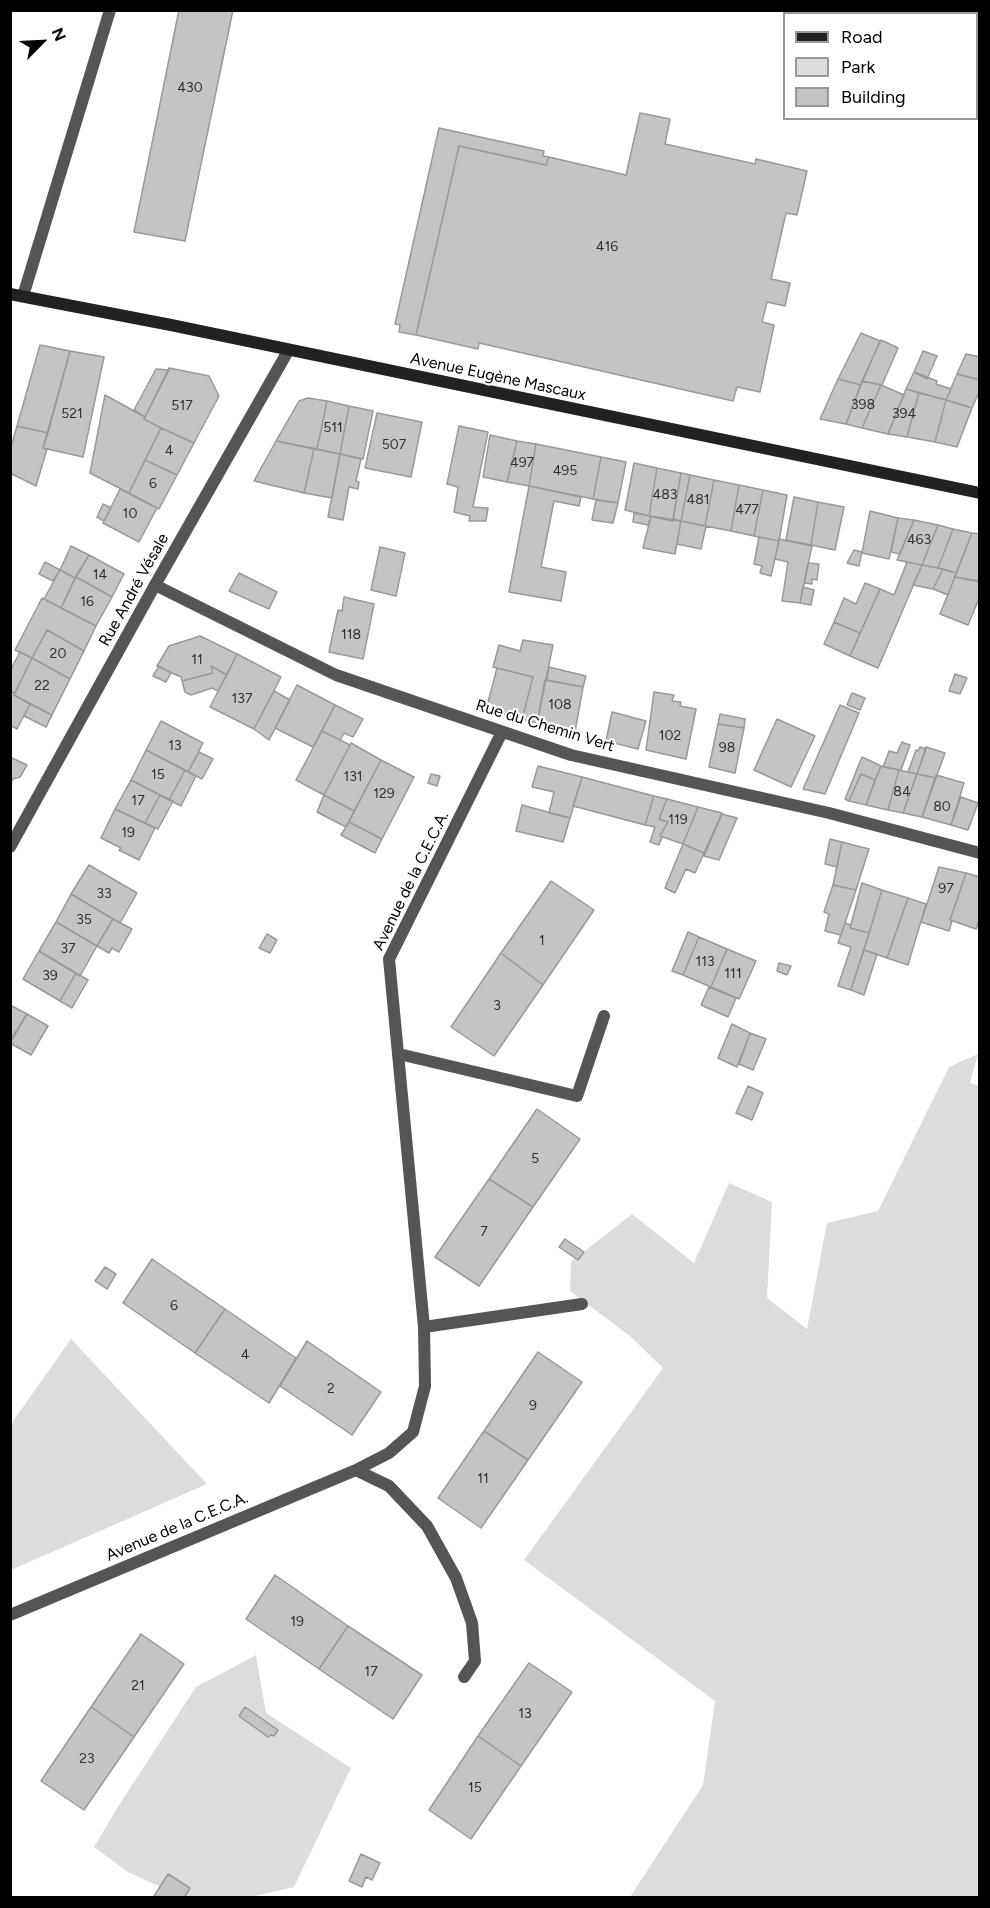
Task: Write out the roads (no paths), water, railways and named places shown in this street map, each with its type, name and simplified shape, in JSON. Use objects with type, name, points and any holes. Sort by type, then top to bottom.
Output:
[{"type":"main road","name":"Avenue Eugène Mascaux","points":[[17,295],[980,493]]},
{"type":"street","points":[[17,295],[110,10]]},
{"type":"street","name":"Rue André Vésale","points":[[10,848],[155,585],[288,351]]},
{"type":"street","name":"Rue du Chemin Vert","points":[[155,585],[336,675],[571,755],[829,813],[980,853]]},
{"type":"street","name":"Avenue de la C.E.C.A.","points":[[10,1615],[356,1470],[389,1453],[413,1432],[425,1386],[424,1327],[389,959],[502,732]]},
{"type":"street","points":[[399,1054],[577,1096],[604,1016]]},
{"type":"street","points":[[424,1327],[582,1304]]},
{"type":"street","points":[[356,1470],[389,1486],[427,1526],[456,1578],[472,1623],[475,1661],[464,1677]]}]
